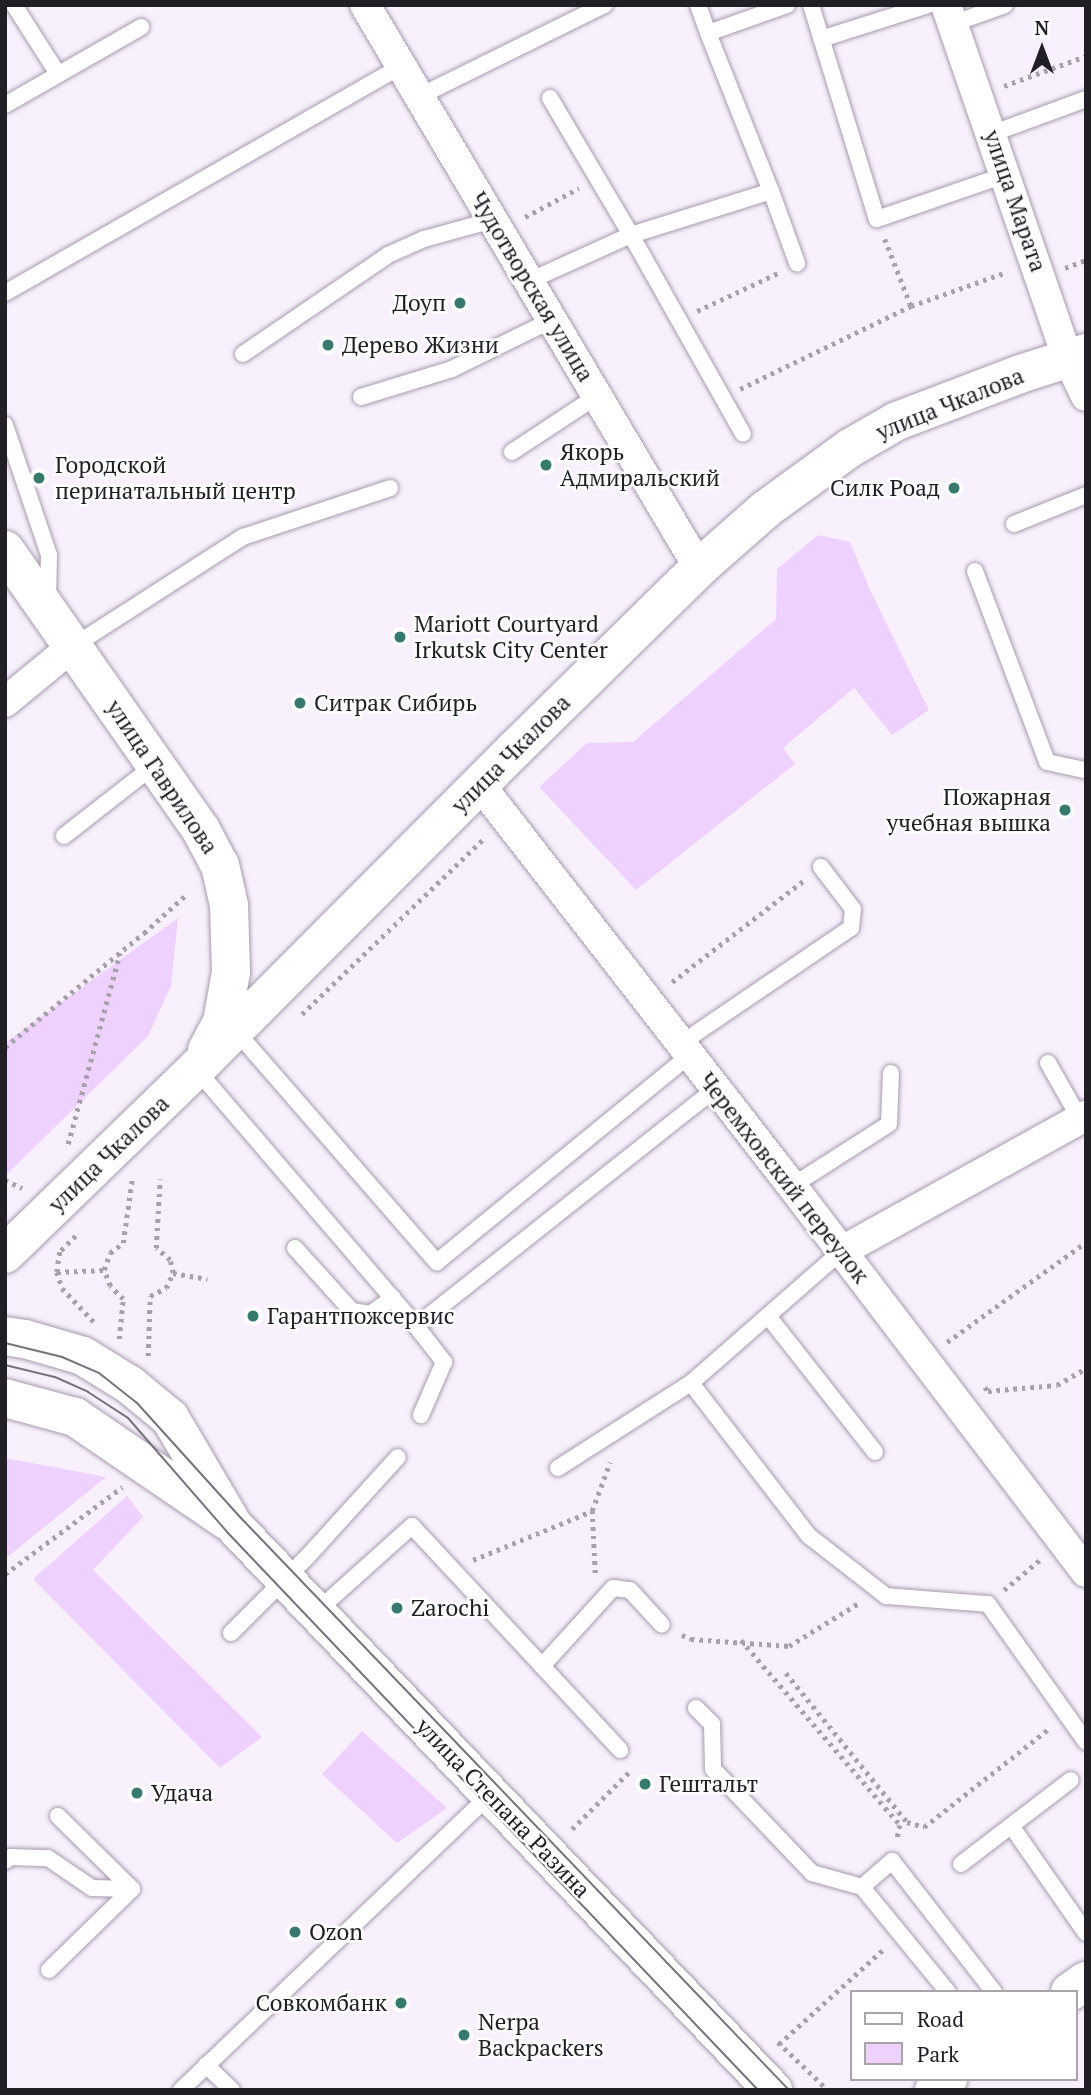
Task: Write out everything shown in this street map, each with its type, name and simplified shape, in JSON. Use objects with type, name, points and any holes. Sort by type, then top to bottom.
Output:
[{"type":"main road","name":"улица Чкалова","points":[[5,1254],[196,1069],[699,568],[766,509],[850,448],[897,421],[1077,356]]},
{"type":"main road","name":"улица Гаврилова","points":[[5,550],[48,615],[156,764],[201,831],[220,865],[229,905],[231,972],[222,1022],[196,1069]]},
{"type":"main road","name":"улица Степана Разина","points":[[5,1336],[83,1356],[130,1385],[170,1418],[233,1525],[774,2090]]},
{"type":"main road","name":"улица Степана Разина","points":[[5,1398],[75,1417],[233,1525]]},
{"type":"street","name":"Чудотворская улица","points":[[365,5],[418,97],[505,220],[529,281],[699,568]]},
{"type":"street","name":"улица Марата","points":[[949,14],[1005,175],[1077,356],[1086,396]]},
{"type":"street","points":[[5,702],[72,647]]},
{"type":"street","name":"Черемховский переулок","points":[[480,785],[792,1186],[1086,1572]]},
{"type":"street","points":[[842,1251],[1083,1118]]},
{"type":"lane","points":[[14,5],[58,74]]},
{"type":"lane","points":[[418,97],[604,5]]},
{"type":"lane","points":[[698,5],[797,263]]},
{"type":"lane","points":[[708,33],[787,5]]},
{"type":"lane","points":[[811,5],[877,219],[1005,175]]},
{"type":"lane","points":[[821,39],[928,5]]},
{"type":"lane","points":[[949,14],[1006,5]]},
{"type":"lane","points":[[5,105],[141,27]]},
{"type":"lane","points":[[5,293],[401,66]]},
{"type":"lane","points":[[550,99],[600,178],[743,434]]},
{"type":"lane","points":[[991,134],[1086,99]]},
{"type":"lane","points":[[529,281],[631,235],[771,191]]},
{"type":"lane","points":[[243,354],[388,255],[424,239],[505,220]]},
{"type":"lane","points":[[361,397],[452,369],[552,320]]},
{"type":"lane","points":[[512,452],[597,396]]},
{"type":"lane","points":[[5,425],[49,555],[48,615]]},
{"type":"lane","points":[[72,647],[243,537],[390,488]]},
{"type":"lane","points":[[1014,524],[1086,495]]},
{"type":"lane","points":[[975,571],[1047,762],[1086,770]]},
{"type":"lane","points":[[64,836],[156,764]]},
{"type":"lane","points":[[235,1030],[437,1262],[685,1050],[851,928],[853,909],[821,867]]},
{"type":"lane","points":[[1048,1063],[1083,1118]]},
{"type":"lane","points":[[196,1069],[393,1298],[444,1362],[421,1415]]},
{"type":"lane","points":[[792,1186],[889,1124],[891,1073]]},
{"type":"lane","points":[[416,1326],[715,1089]]},
{"type":"lane","points":[[295,1248],[352,1311],[370,1314],[393,1298]]},
{"type":"lane","points":[[558,1468],[691,1383],[842,1251]]},
{"type":"lane","points":[[768,1316],[875,1452]]},
{"type":"lane","points":[[691,1383],[809,1536],[886,1596],[988,1604],[1086,1742]]},
{"type":"lane","points":[[231,1633],[398,1457]]},
{"type":"lane","points":[[316,1612],[411,1526],[620,1750]]},
{"type":"lane","points":[[542,1666],[613,1588],[630,1590],[663,1625]]},
{"type":"lane","points":[[696,1708],[712,1724],[713,1769],[811,1873],[862,1887],[946,1990]]},
{"type":"lane","points":[[961,1864],[1071,1780]]},
{"type":"lane","points":[[181,2090],[490,1795]]},
{"type":"lane","points":[[58,1816],[132,1889]]},
{"type":"lane","points":[[1012,1827],[1086,1933]]},
{"type":"lane","points":[[5,1861],[11,1857],[48,1858],[92,1888],[132,1889]]},
{"type":"lane","points":[[862,1887],[892,1861],[992,1990]]},
{"type":"lane","points":[[49,1970],[132,1889]]},
{"type":"lane","points":[[206,2065],[232,2090]]},
{"type":"path","points":[[1000,88],[1086,56]]},
{"type":"path","points":[[505,220],[600,178]]},
{"type":"path","points":[[877,219],[911,306]]},
{"type":"path","points":[[1064,268],[1086,260]]},
{"type":"path","points":[[679,319],[797,263]]},
{"type":"path","points":[[723,397],[911,306],[1018,268]]},
{"type":"path","points":[[672,982],[821,867]]},
{"type":"path","points":[[5,1047],[187,894]]},
{"type":"path","points":[[68,1144],[120,953]]},
{"type":"path","points":[[148,1365],[150,1296],[166,1288],[173,1273],[170,1260],[156,1248],[160,1179]]},
{"type":"path","points":[[118,1347],[123,1299],[110,1286],[104,1270],[110,1254],[123,1243],[132,1180]]},
{"type":"path","points":[[5,1181],[22,1188]]},
{"type":"path","points":[[924,1359],[1086,1242]]},
{"type":"path","points":[[57,1272],[104,1270]]},
{"type":"path","points":[[173,1273],[207,1279]]},
{"type":"path","points":[[988,1391],[1056,1385],[1086,1368]]},
{"type":"path","points":[[597,1605],[592,1511],[624,1426]]},
{"type":"path","points":[[5,1574],[130,1481]]},
{"type":"path","points":[[451,1569],[592,1511]]},
{"type":"path","points":[[988,1604],[1047,1554],[1042,1517]]},
{"type":"path","points":[[663,1625],[691,1639],[741,1640],[789,1646],[852,1606],[886,1596]]},
{"type":"path","points":[[741,1640],[900,1825],[892,1861]]},
{"type":"path","points":[[786,1672],[908,1822],[924,1827],[1067,1715]]},
{"type":"path","points":[[572,1829],[632,1769],[620,1750]]},
{"type":"path","points":[[779,2044],[900,1934]]},
{"type":"green space","points":[[818,535],[850,542],[870,590],[929,710],[892,735],[854,688],[783,748],[795,764],[636,890],[539,787],[587,743],[633,742],[776,619],[777,569]]},
{"type":"green space","points":[[178,918],[171,986],[148,1036],[5,1176],[5,1043]]},
{"type":"green space","points":[[5,1458],[106,1477],[5,1559]]},
{"type":"green space","points":[[127,1496],[143,1517],[93,1570],[262,1737],[220,1768],[33,1579]]},
{"type":"green space","points":[[362,1731],[447,1808],[397,1843],[322,1774]]},
{"type":"tram line","points":[[5,1343],[62,1357],[99,1373],[137,1403],[241,1518],[789,2090]]},
{"type":"tram line","points":[[5,1365],[55,1377],[88,1392],[128,1418],[227,1532],[758,2090]]},
{"type":"place","name":"Доуп","points":[[460,303]]},
{"type":"place","name":"Дерево Жизни","points":[[328,345]]},
{"type":"place","name":"Якорь Адмиральский","points":[[546,465]]},
{"type":"place","name":"Городской перинатальный центр","points":[[39,478]]},
{"type":"place","name":"Силк Роад","points":[[954,488]]},
{"type":"place","name":"Mariott Courtyard Irkutsk City Center","points":[[400,637]]},
{"type":"place","name":"Ситрак Сибирь","points":[[300,703]]},
{"type":"place","name":"Пожарная учебная вышка","points":[[1065,810]]},
{"type":"place","name":"Гарантпожсервис","points":[[253,1316]]},
{"type":"place","name":"Zarochi","points":[[397,1608]]},
{"type":"place","name":"Гештальт","points":[[645,1784]]},
{"type":"place","name":"Удача","points":[[137,1793]]},
{"type":"place","name":"Ozon","points":[[295,1932]]},
{"type":"place","name":"Совкомбанк","points":[[401,2003]]},
{"type":"place","name":"Nerpa Backpackers","points":[[464,2035]]}]
